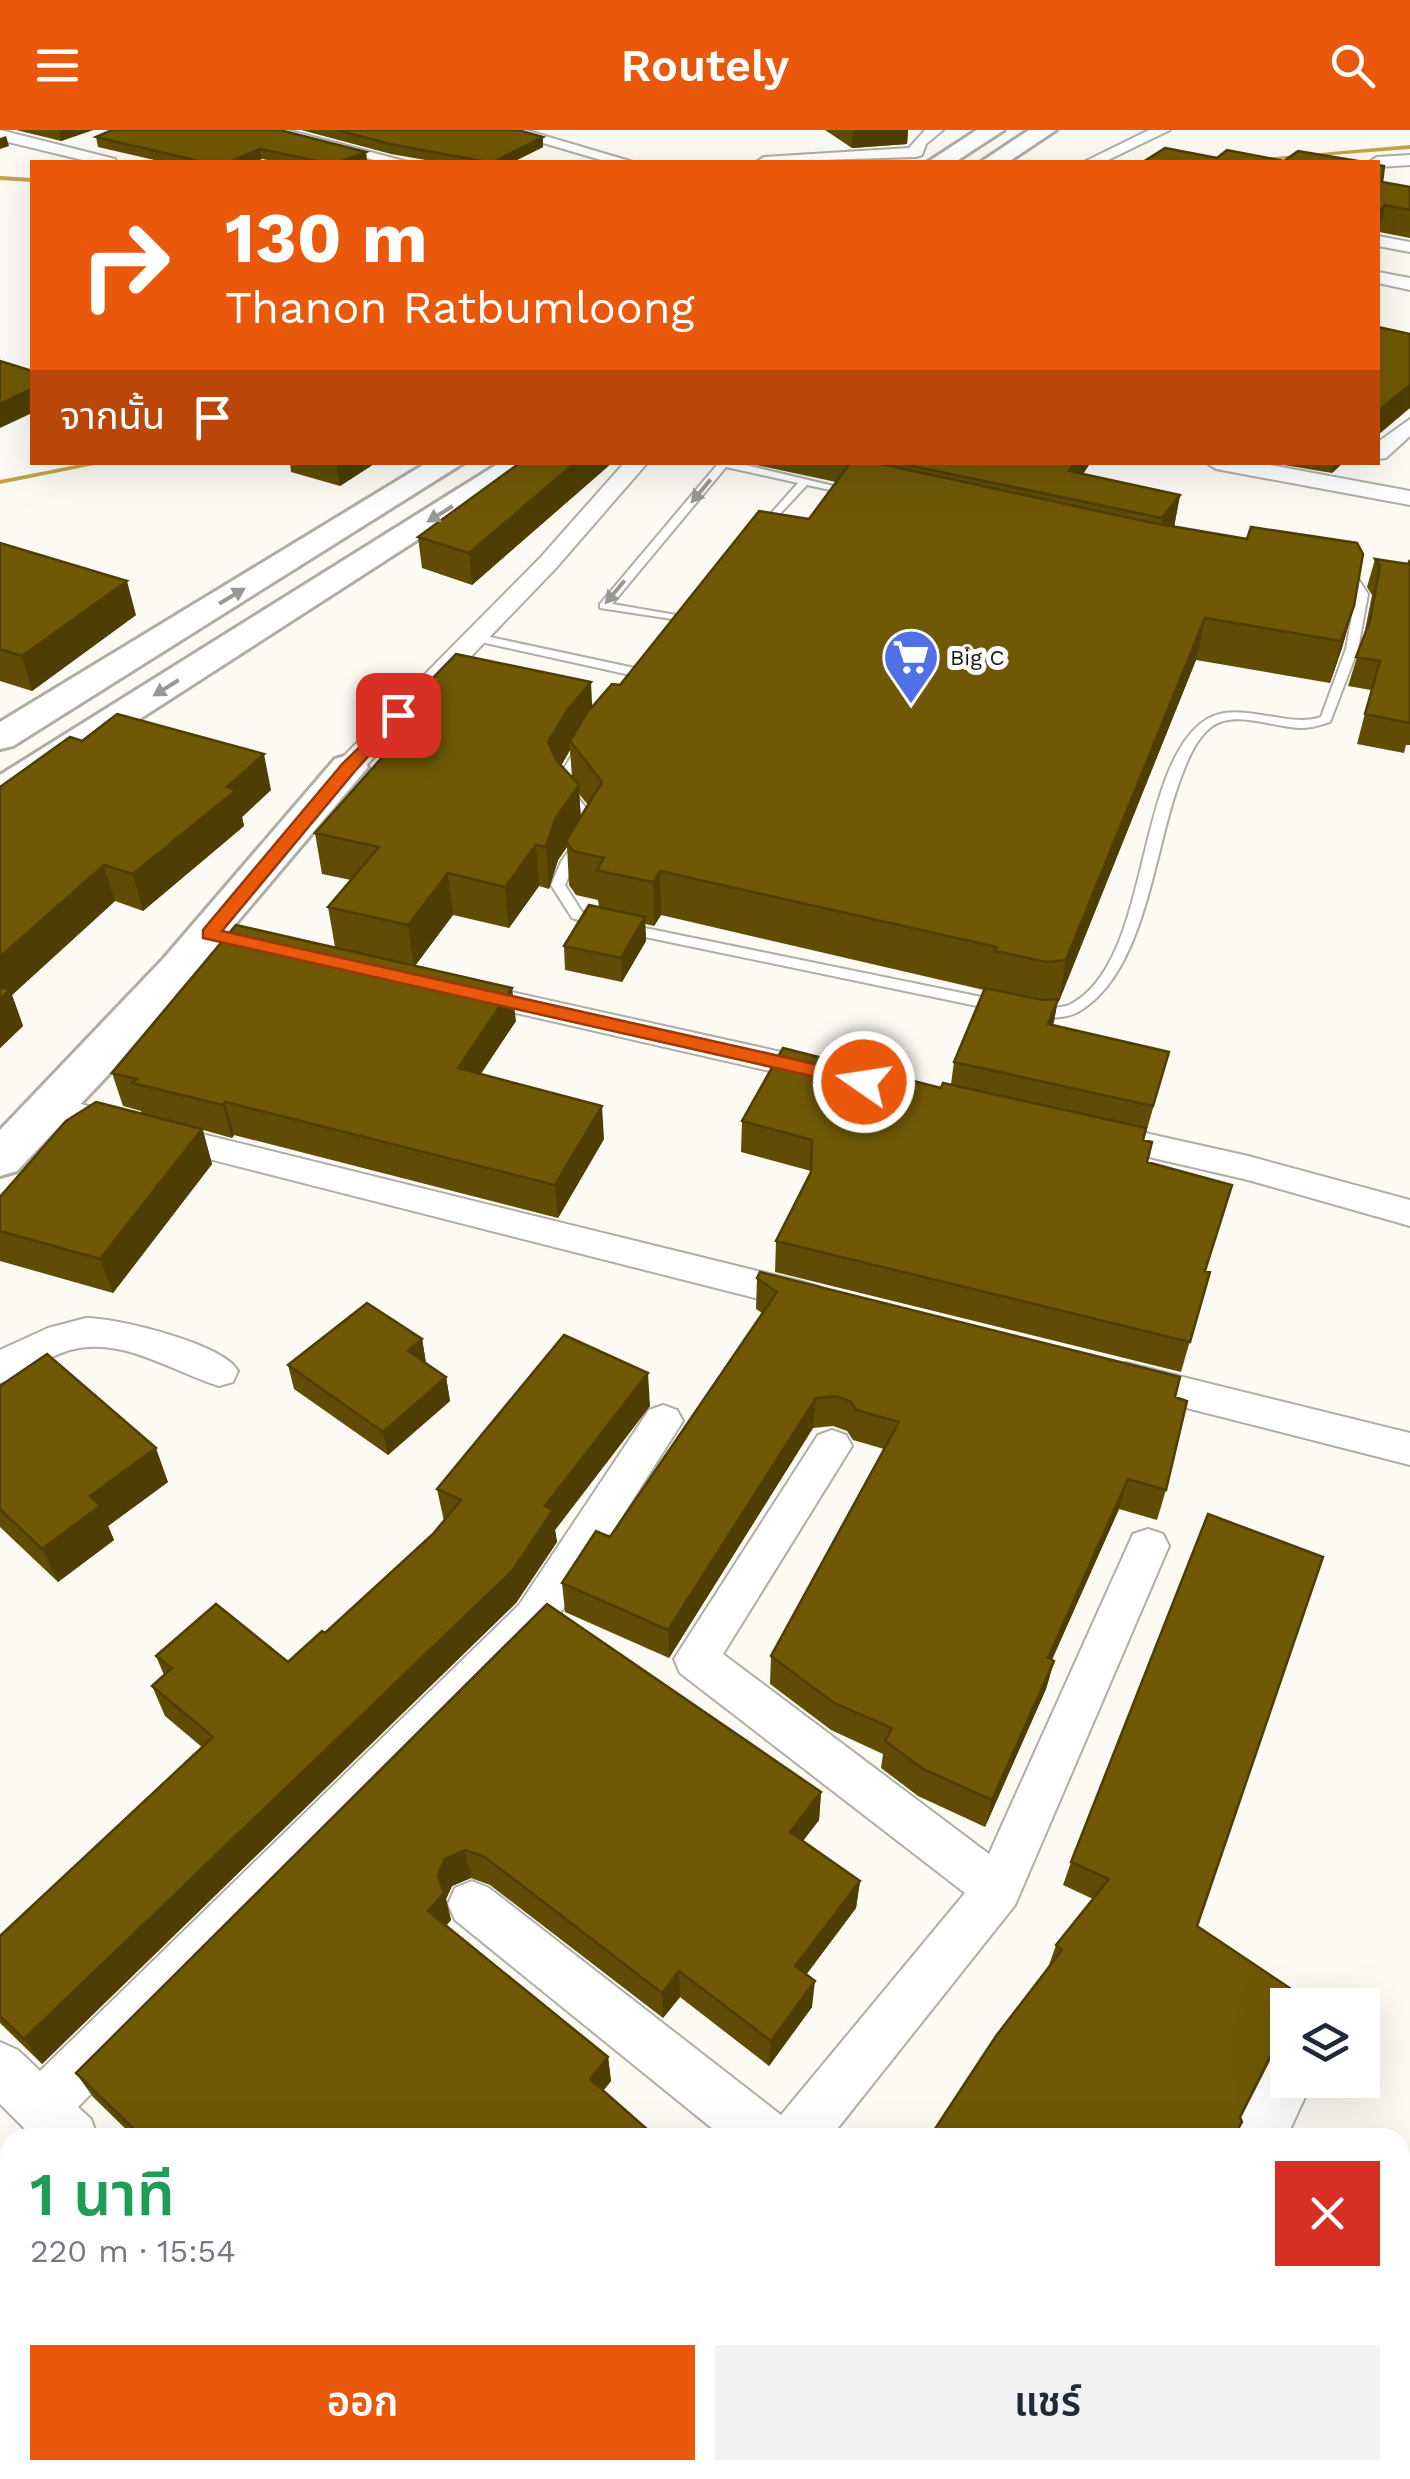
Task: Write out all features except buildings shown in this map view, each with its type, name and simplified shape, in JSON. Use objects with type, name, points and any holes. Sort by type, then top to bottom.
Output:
[{"type":"main road","points":[[954,154],[994,130]]},
{"type":"main road","points":[[997,160],[1045,130]]},
{"type":"main road","points":[[0,738],[445,465]]},
{"type":"main road","points":[[0,792],[518,465]]},
{"type":"main road","points":[[0,1159],[229,938],[349,767]]},
{"type":"street","points":[[267,130],[392,160]]},
{"type":"street","points":[[508,130],[618,160]]},
{"type":"street","points":[[794,160],[916,152],[920,142],[935,130]]},
{"type":"street","points":[[1097,160],[1162,130]]},
{"type":"street","points":[[0,135],[101,160]]},
{"type":"street","points":[[61,150],[90,140]]},
{"type":"street","points":[[920,142],[954,154]]},
{"type":"street","points":[[1380,162],[1410,160]]},
{"type":"street","points":[[1380,241],[1410,247]]},
{"type":"street","points":[[1380,278],[1410,284]]},
{"type":"street","points":[[1380,451],[1410,425]]},
{"type":"street","points":[[349,767],[471,637],[548,563],[634,465]]},
{"type":"street","points":[[1232,465],[1410,498]]},
{"type":"street","points":[[1340,485],[1363,465]]},
{"type":"street","points":[[440,986],[844,1077]]},
{"type":"street","points":[[52,1108],[836,1305]]},
{"type":"street","points":[[1075,1129],[1248,1168],[1410,1213]]},
{"type":"street","points":[[0,1368],[39,1344],[78,1331],[104,1331],[136,1338],[220,1371]]},
{"type":"street","points":[[1085,1368],[1410,1449]]},
{"type":"street","points":[[0,2068],[57,2122],[534,1618],[663,1421]]},
{"type":"street","points":[[832,1446],[696,1658],[998,1888]]},
{"type":"street","points":[[804,2128],[998,1888],[1148,1546]]},
{"type":"street","points":[[472,1904],[754,2128]]},
{"type":"street","points":[[1262,2128],[1278,2098]]},
{"type":"lane","points":[[677,634],[692,615],[604,606],[718,465]]},
{"type":"lane","points":[[729,465],[860,493]]},
{"type":"lane","points":[[750,545],[805,481]]},
{"type":"lane","points":[[590,741],[561,785],[565,796],[590,816],[593,826],[568,862],[558,885],[577,915],[602,924],[1039,1015],[1066,1012],[1084,1002],[1108,976],[1137,916],[1172,784],[1193,739],[1205,726],[1226,718],[1317,724],[1330,712],[1352,649],[1362,594],[1352,580],[1320,564]]},
{"type":"lane","points":[[471,637],[644,674]]},
{"type":"lane","points":[[633,687],[655,660]]},
{"type":"waterway","points":[[1255,159],[1410,147]]},
{"type":"waterway","points":[[0,178],[30,180]]},
{"type":"waterway","points":[[0,482],[90,465]]},
{"type":"place","name":"Big C","points":[[911,706]]},
{"type":"route","points":[[398,715],[349,767],[210,934],[864,1082]]}]
